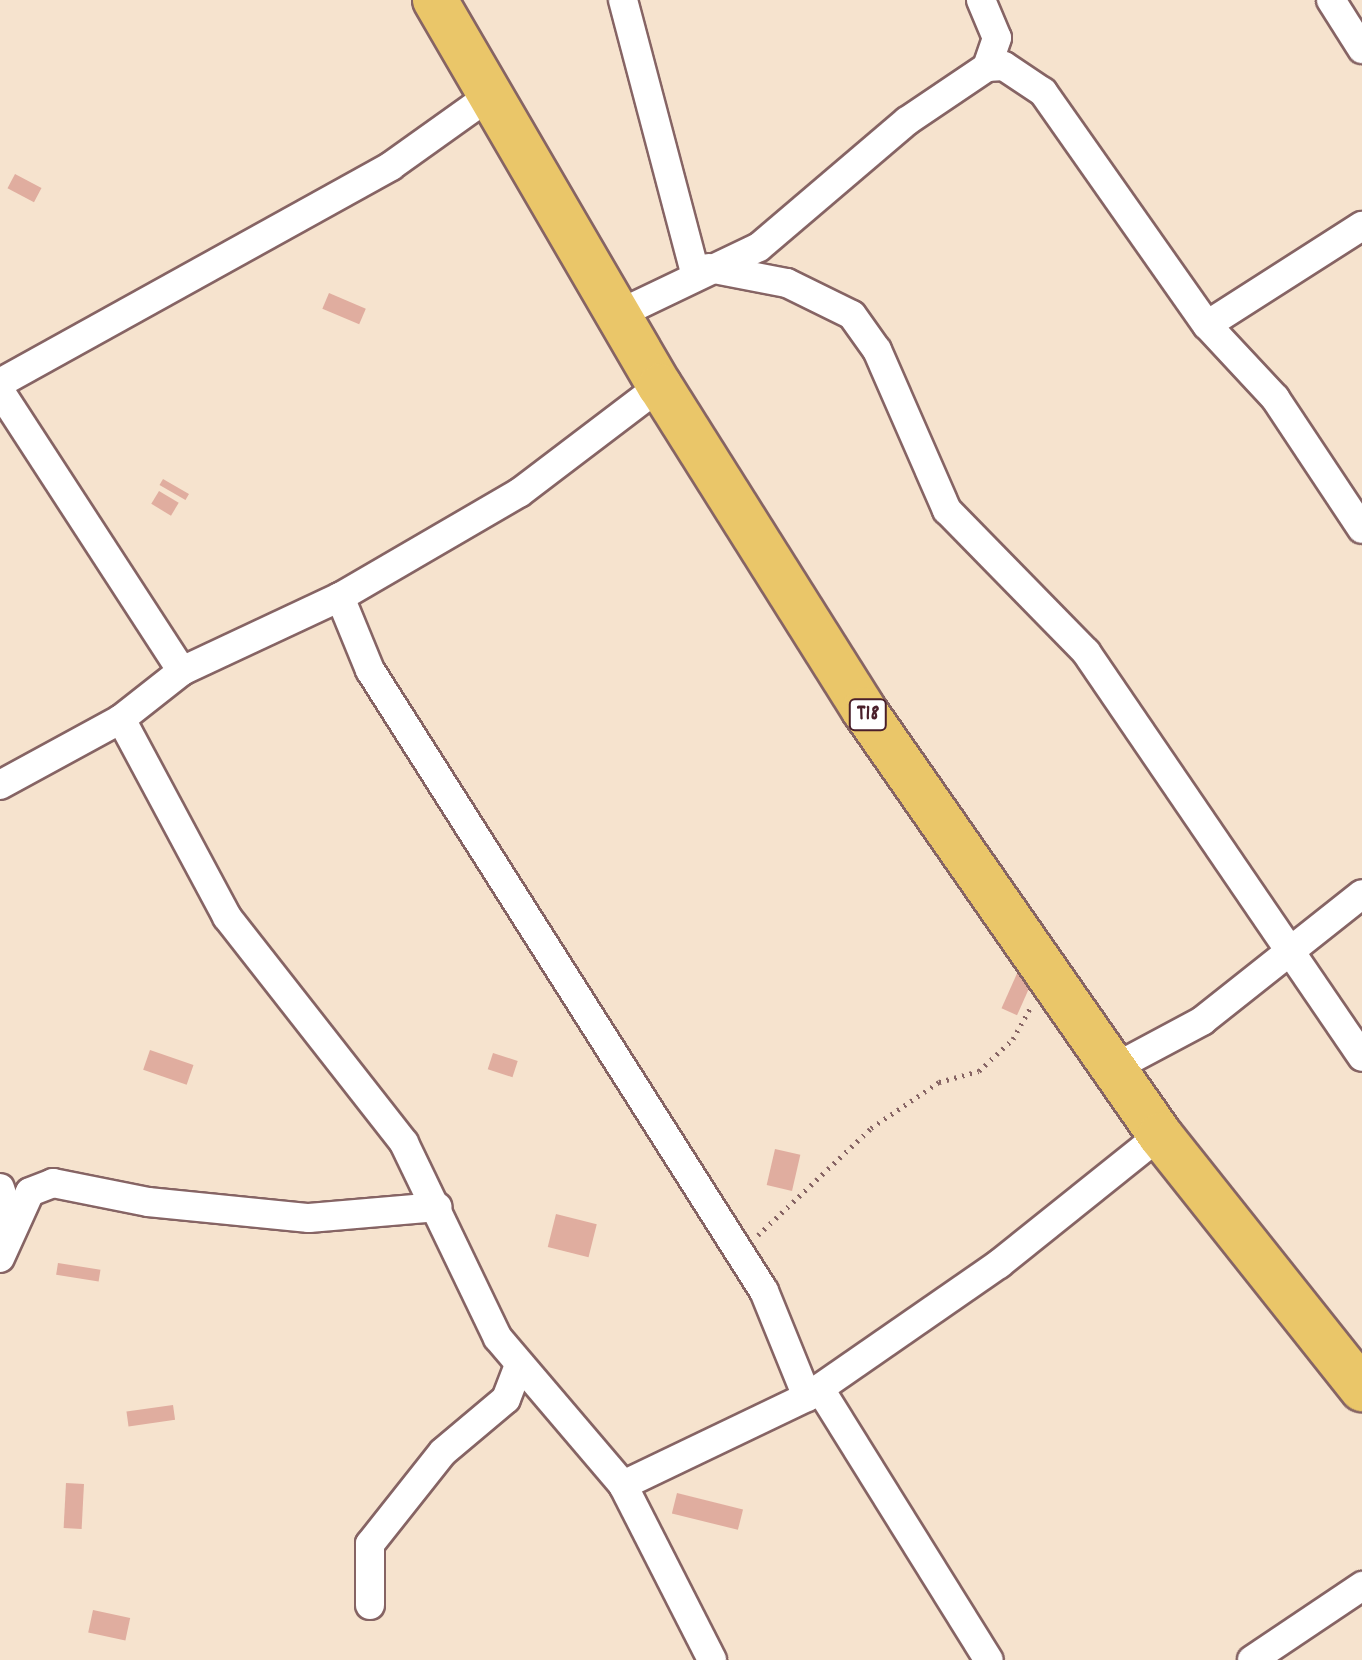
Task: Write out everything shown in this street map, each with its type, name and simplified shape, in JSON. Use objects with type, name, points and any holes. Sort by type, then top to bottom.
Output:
[{"type":"highway","name":"T18","points":[[435,0],[660,386],[864,710],[1116,1067],[1160,1135],[1362,1389]]},
{"type":"street","points":[[623,0],[702,270]]},
{"type":"street","points":[[981,0],[997,38],[987,67]]},
{"type":"street","points":[[1331,0],[1362,49]]},
{"type":"street","points":[[619,314],[784,230],[907,121],[987,67],[1004,66],[1043,92],[1207,325],[1275,398],[1362,529]]},
{"type":"street","points":[[0,383],[391,166],[489,96]]},
{"type":"street","points":[[1207,325],[1362,226]]},
{"type":"street","points":[[702,270],[787,283],[852,315],[877,350],[947,510],[1086,652],[1362,1057]]},
{"type":"street","points":[[0,785],[121,719],[182,671],[340,597],[519,493],[660,386]]},
{"type":"street","points":[[0,391],[182,671]]},
{"type":"street","points":[[340,597],[370,670],[764,1291],[814,1393],[989,1660]]},
{"type":"street","points":[[121,719],[227,917],[404,1143],[438,1207],[466,1279],[518,1367],[623,1485],[712,1660]]},
{"type":"street","points":[[1116,1067],[1202,1021],[1362,894]]},
{"type":"street","points":[[623,1485],[814,1393],[999,1264],[1160,1135]]},
{"type":"street","points":[[0,1258],[11,1221],[30,1192],[53,1183],[148,1202],[309,1218],[438,1207]]},
{"type":"street","points":[[0,1188],[11,1221]]},
{"type":"street","points":[[370,1605],[370,1544],[443,1452],[506,1399],[518,1367]]},
{"type":"street","points":[[1252,1660],[1362,1586]]},
{"type":"path","points":[[734,1248],[753,1242],[806,1196],[871,1128],[939,1082],[979,1071],[1013,1039],[1049,973]]},
{"type":"building","points":[[15,174],[41,188],[34,202],[7,188]]},
{"type":"building","points":[[329,293],[366,309],[359,324],[322,309]]},
{"type":"building","points":[[163,479],[189,494],[185,500],[160,485]]},
{"type":"building","points":[[159,491],[179,503],[171,516],[151,504]]},
{"type":"building","points":[[1019,969],[1035,976],[1017,1015],[1002,1008]]},
{"type":"building","points":[[150,1050],[193,1065],[187,1085],[143,1070]]},
{"type":"building","points":[[493,1053],[518,1061],[512,1077],[488,1069]]},
{"type":"building","points":[[775,1149],[800,1155],[792,1191],[767,1185]]},
{"type":"building","points":[[556,1214],[597,1224],[589,1257],[548,1247]]},
{"type":"building","points":[[58,1263],[100,1270],[99,1282],[56,1275]]},
{"type":"building","points":[[173,1405],[175,1420],[129,1426],[126,1412]]},
{"type":"building","points":[[66,1483],[84,1484],[82,1529],[64,1528]]},
{"type":"building","points":[[677,1493],[743,1509],[738,1530],[672,1513]]},
{"type":"building","points":[[93,1610],[130,1618],[125,1640],[88,1632]]}]
